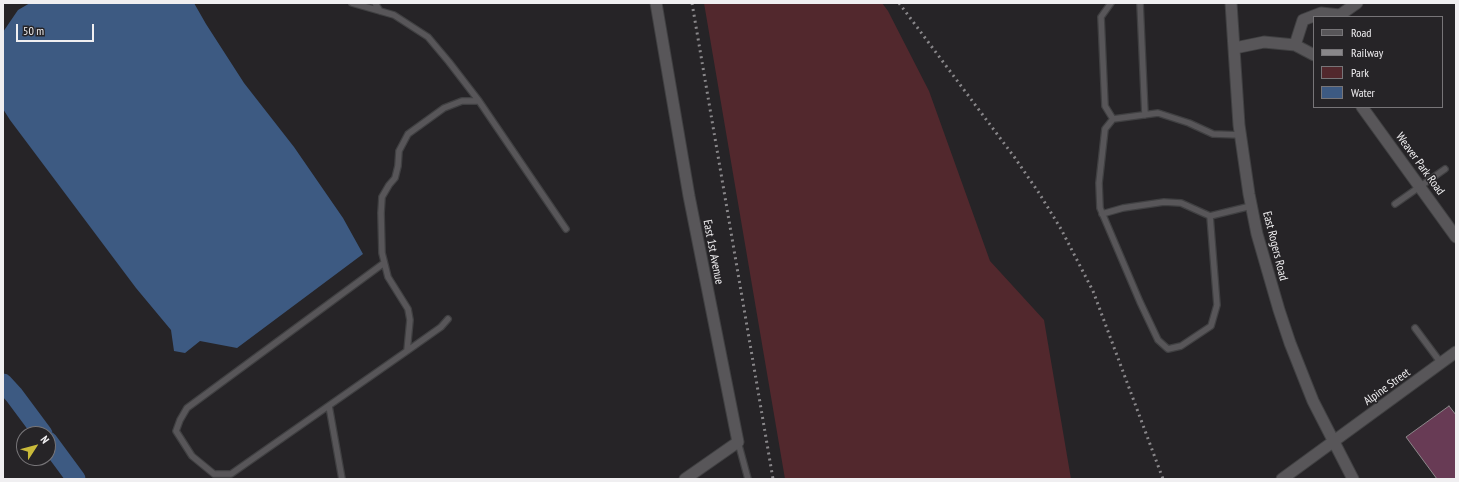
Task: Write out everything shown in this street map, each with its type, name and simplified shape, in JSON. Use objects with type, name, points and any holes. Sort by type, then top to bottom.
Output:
[{"type":"street","name":"East 1st Avenue","points":[[656,3],[689,196],[738,442]]},
{"type":"street","name":"East Rogers Road","points":[[1231,3],[1241,135],[1251,206],[1257,234],[1290,343],[1313,401],[1353,479]]},
{"type":"street","points":[[1313,16],[1321,13],[1340,15],[1358,3]]},
{"type":"street","points":[[1295,45],[1303,20],[1313,16]]},
{"type":"street","points":[[1234,48],[1264,42],[1295,45],[1313,54]]},
{"type":"street","name":"Weaver Park Road","points":[[1363,108],[1456,237]]},
{"type":"street","name":"Alpine Street","points":[[1282,479],[1456,352]]},
{"type":"street","points":[[685,479],[738,442]]},
{"type":"lane","points":[[352,3],[394,15],[428,37],[450,62],[479,101],[566,229]]},
{"type":"lane","points":[[375,3],[380,11]]},
{"type":"lane","points":[[1112,3],[1101,17],[1105,106],[1113,119]]},
{"type":"lane","points":[[1140,3],[1145,115]]},
{"type":"lane","points":[[407,351],[410,320],[408,310],[388,277],[382,253],[382,197],[394,178],[398,166],[399,150],[408,134],[444,108],[462,101],[479,101]]},
{"type":"lane","points":[[1210,216],[1217,305],[1210,326],[1181,346],[1168,349],[1158,340],[1100,208],[1099,183],[1105,129],[1113,119],[1158,113],[1189,123],[1213,134],[1241,135]]},
{"type":"lane","points":[[1395,204],[1445,168]]},
{"type":"lane","points":[[1102,214],[1123,208],[1164,202],[1181,203],[1210,216],[1251,206]]},
{"type":"lane","points":[[384,262],[187,408],[176,431],[192,456],[214,474],[231,474],[441,327],[448,319]]},
{"type":"lane","points":[[1416,328],[1441,363]]},
{"type":"lane","points":[[329,406],[342,479]]},
{"type":"lane","points":[[738,442],[748,479]]},
{"type":"green space","points":[[704,3],[882,3],[888,11],[929,91],[990,261],[1044,320],[1071,479],[785,479]]},
{"type":"water","points":[[30,3],[194,3],[244,83],[294,147],[343,218],[363,254],[237,348],[200,341],[185,353],[174,351],[171,330],[136,288],[3,109],[3,32],[18,10]]},
{"type":"building","points":[[1449,406],[1456,415],[1456,479],[1437,479],[1406,437]]},
{"type":"waterway","points":[[3,383],[37,426]]},
{"type":"waterway","points":[[56,452],[76,479]]},
{"type":"railway","points":[[692,3],[773,479]]},
{"type":"railway","points":[[899,3],[1015,158],[1061,229],[1093,291],[1163,479]]}]
